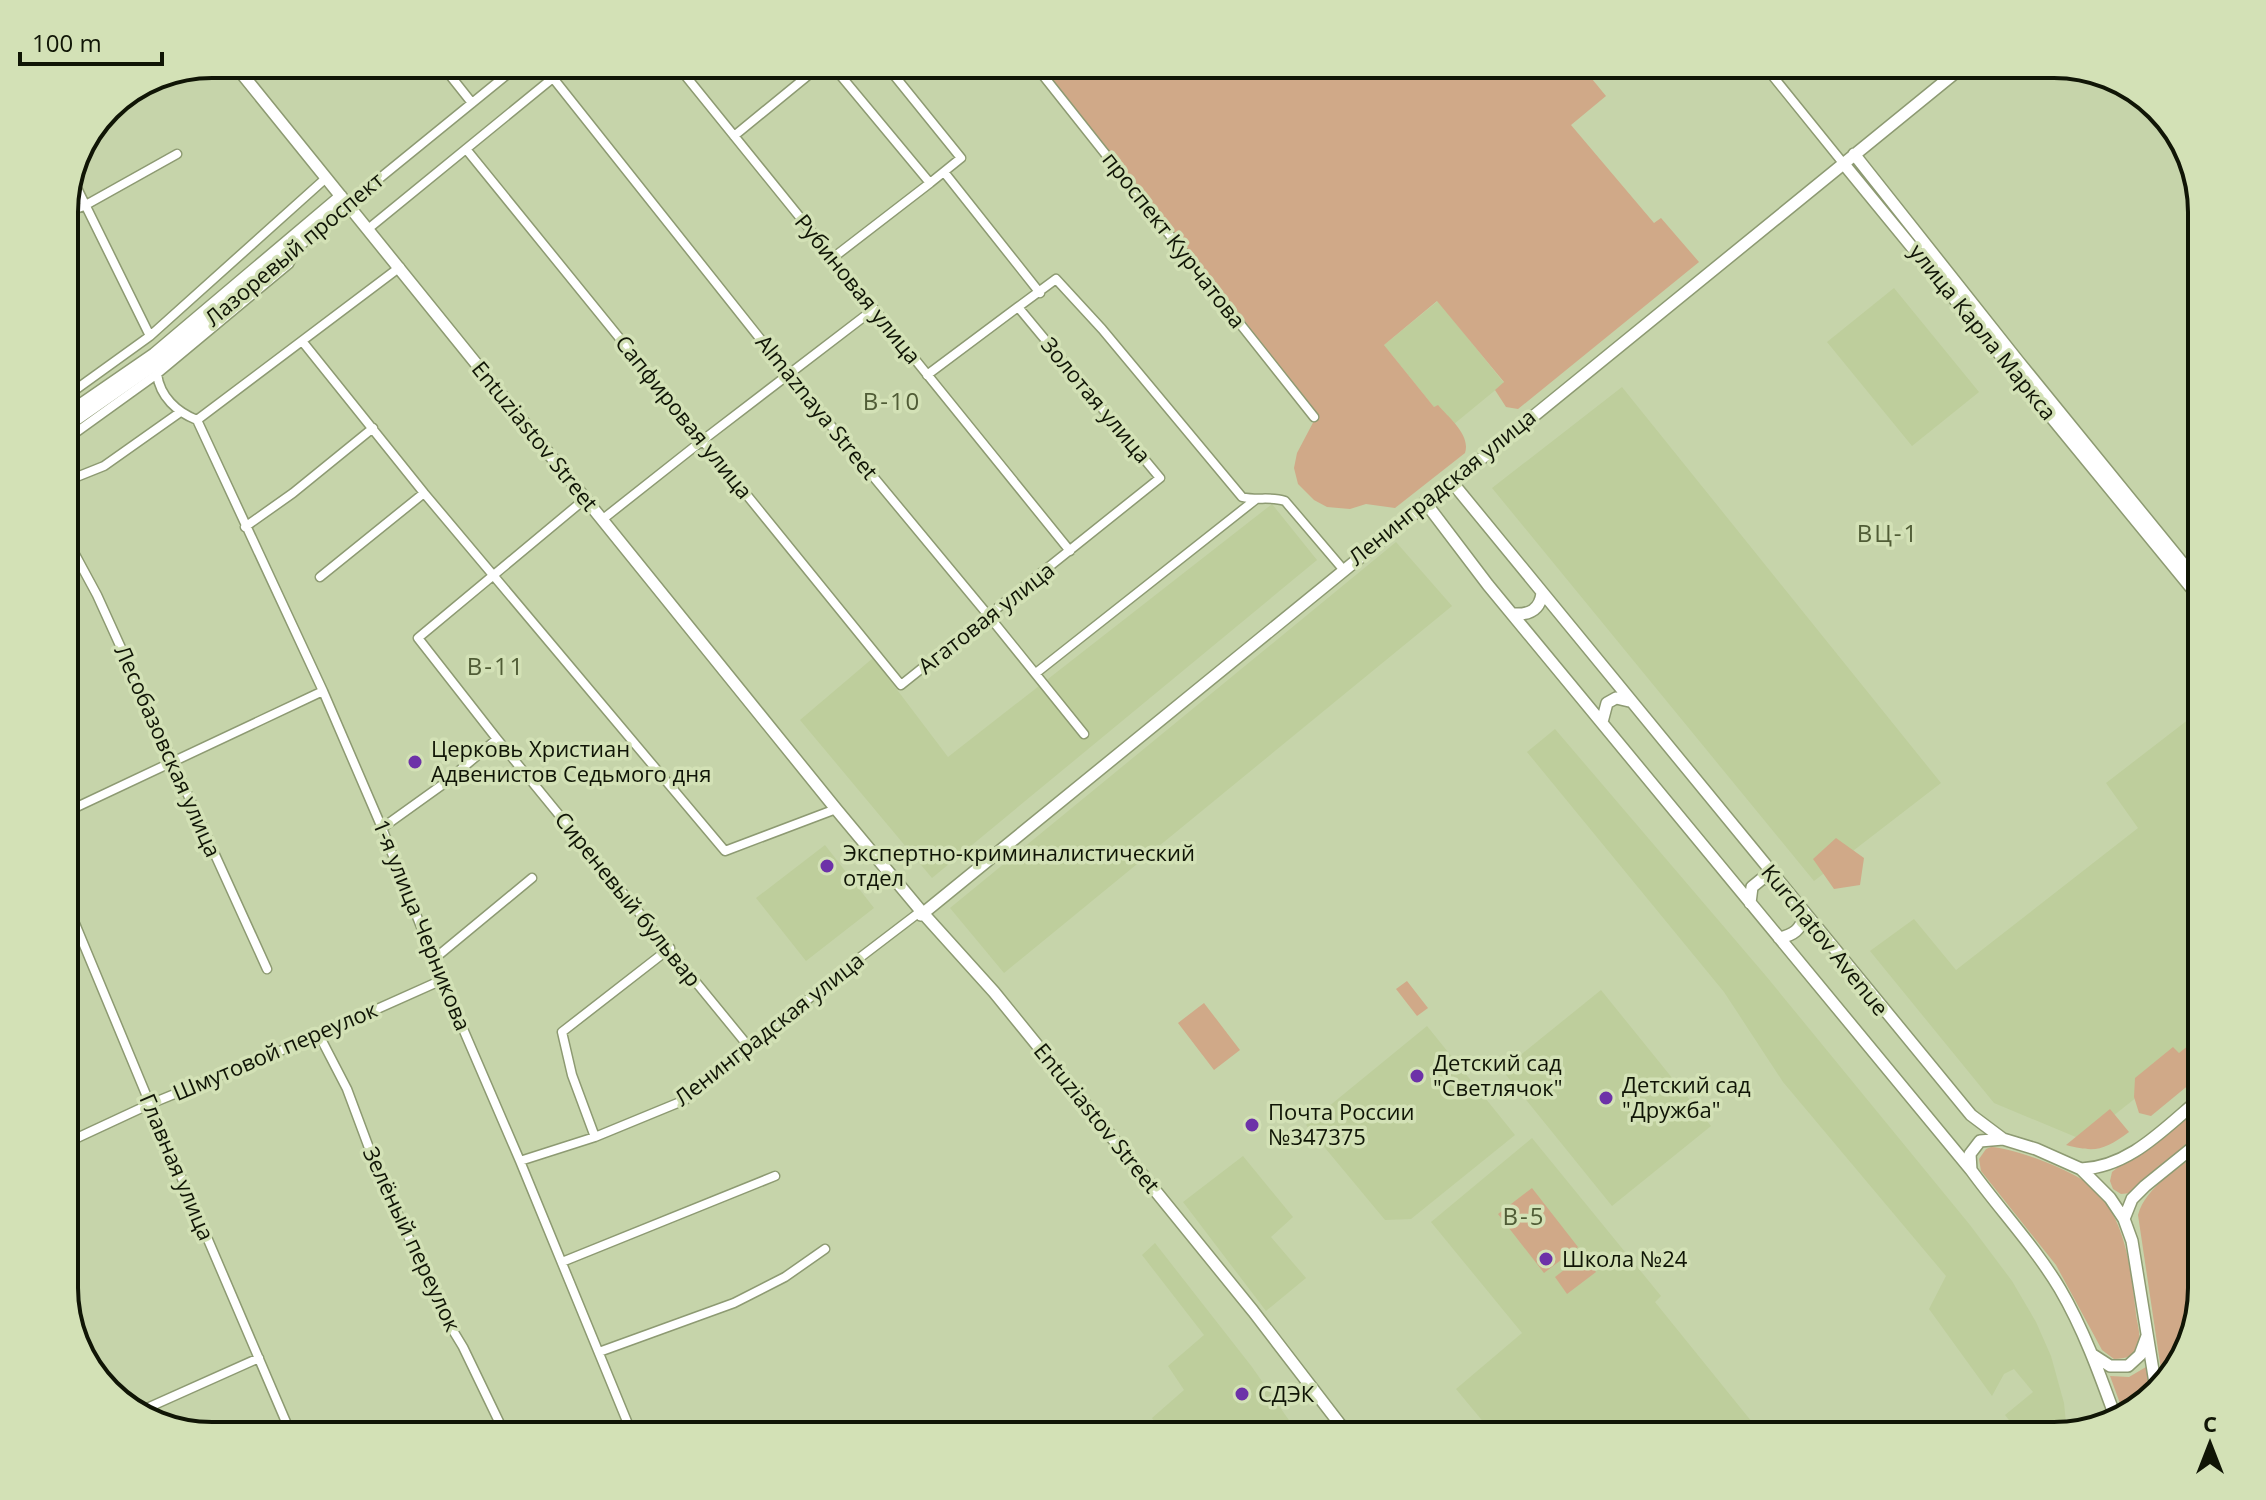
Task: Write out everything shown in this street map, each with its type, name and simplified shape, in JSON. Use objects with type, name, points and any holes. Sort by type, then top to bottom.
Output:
[{"type":"street","name":"Entuziastov Street","points":[[245,78],[921,913],[994,992],[1140,1171],[1253,1311],[1336,1422]]},
{"type":"street","points":[[452,78],[472,103]]},
{"type":"street","name":"Лазоревый проспект","points":[[78,406],[154,354],[344,200],[503,78]]},
{"type":"street","name":"Лазоревый проспект","points":[[368,229],[553,78]]},
{"type":"street","name":"Almaznaya Street","points":[[553,78],[789,375],[1084,734]]},
{"type":"street","name":"Рубиновая улица","points":[[687,78],[1070,551]]},
{"type":"street","points":[[734,136],[805,78]]},
{"type":"street","points":[[843,78],[930,183]]},
{"type":"street","points":[[834,257],[961,158],[896,78]]},
{"type":"street","name":"проспект Курчатова","points":[[1045,78],[1314,417]]},
{"type":"street","name":"улица Карла Маркса","points":[[1774,78],[2188,584]]},
{"type":"street","name":"Ленинградская улица","points":[[520,1161],[595,1137],[685,1100],[921,913],[1948,78]]},
{"type":"street","name":"Сапфировая улица","points":[[466,149],[901,685]]},
{"type":"street","points":[[78,208],[177,154]]},
{"type":"street","name":"улица Карла Маркса","points":[[1854,154],[2188,570]]},
{"type":"street","points":[[944,172],[1040,293]]},
{"type":"street","points":[[78,388],[150,336],[326,178]]},
{"type":"street","points":[[80,196],[150,336]]},
{"type":"street","name":"Лазоревый проспект","points":[[78,418],[156,364],[299,244],[344,200]]},
{"type":"street","points":[[78,431],[157,374],[289,264],[299,244]]},
{"type":"street","points":[[157,374],[159,386],[179,413],[197,420],[400,267]]},
{"type":"street","points":[[927,375],[1056,279],[1102,329],[1242,497],[1255,500]]},
{"type":"street","name":"Золотая улица","points":[[1018,307],[1160,478],[1070,551]]},
{"type":"street","points":[[603,519],[874,309]]},
{"type":"street","points":[[302,341],[424,493],[725,851],[836,809]]},
{"type":"street","points":[[78,476],[104,466],[179,413]]},
{"type":"street","name":"1-я улица Черникова","points":[[197,420],[323,691],[382,828],[442,980],[627,1422]]},
{"type":"street","points":[[245,527],[293,493],[373,428]]},
{"type":"street","name":"Kurchatov Avenue","points":[[1451,482],[1971,1115],[2003,1139],[2036,1149],[2081,1169],[2110,1198],[2124,1219],[2132,1241],[2154,1377]]},
{"type":"street","points":[[320,577],[424,493]]},
{"type":"street","points":[[1036,673],[1255,500],[1265,497],[1285,501],[1342,568]]},
{"type":"street","points":[[494,576],[585,499]]},
{"type":"street","points":[[921,913],[1426,503]]},
{"type":"street","name":"Kurchatov Avenue","points":[[1426,503],[1488,585],[1971,1170],[2058,1286],[2093,1354],[2112,1408]]},
{"type":"street","name":"Агатовая улица","points":[[901,685],[1070,551]]},
{"type":"street","name":"Лесобазовская улица","points":[[78,560],[97,595],[267,969]]},
{"type":"street","name":"Сиреневый бульвар","points":[[494,576],[418,638],[749,1047]]},
{"type":"street","points":[[1513,614],[1534,611],[1539,606],[1542,593]]},
{"type":"street","points":[[78,807],[323,691]]},
{"type":"street","points":[[1602,722],[1607,703],[1616,698],[1630,701]]},
{"type":"street","points":[[382,828],[442,785],[497,739]]},
{"type":"street","points":[[434,959],[532,878]]},
{"type":"street","points":[[1750,903],[1752,887],[1763,878],[1776,880]]},
{"type":"street","points":[[1779,938],[1790,936],[1800,929],[1805,915]]},
{"type":"street","name":"Главная улица","points":[[78,931],[286,1422]]},
{"type":"street","points":[[595,1137],[572,1075],[562,1032],[670,948]]},
{"type":"street","name":"Шмутовой переулок","points":[[78,1137],[442,980]]},
{"type":"street","name":"Зелёный переулок","points":[[319,1035],[347,1089],[375,1164],[446,1319],[499,1422]]},
{"type":"street","points":[[2081,1169],[2105,1166],[2134,1153],[2188,1109]]},
{"type":"street","points":[[1971,1170],[1970,1154],[1980,1141],[2003,1139]]},
{"type":"street","points":[[2124,1219],[2132,1199],[2188,1151]]},
{"type":"street","points":[[562,1262],[775,1176]]},
{"type":"street","points":[[599,1352],[734,1303],[785,1277],[825,1249]]},
{"type":"street","points":[[2093,1354],[2110,1366],[2128,1366],[2140,1355],[2147,1335]]},
{"type":"street","points":[[151,1407],[259,1358]]},
{"type":"shaded area","points":[[1050,78],[1591,78],[1606,96],[1571,125],[1654,223],[1661,218],[1699,262],[1518,409],[1506,407],[1495,390],[1504,382],[1437,301],[1384,345],[1434,407],[1438,405],[1458,427],[1465,440],[1465,453],[1395,508],[1366,504],[1350,509],[1327,507],[1314,500],[1298,484],[1294,468],[1297,453],[1317,415]]},
{"type":"shaded area","points":[[1894,288],[1979,392],[1912,446],[1827,342]]},
{"type":"shaded area","points":[[1438,301],[1504,383],[1454,424],[1438,406],[1434,407],[1384,345]]},
{"type":"shaded area","points":[[1622,387],[1941,783],[1814,881],[1492,488]]},
{"type":"shaded area","points":[[1272,504],[1317,560],[932,878],[800,720],[873,658],[948,757]]},
{"type":"shaded area","points":[[1396,542],[1452,606],[1004,973],[950,908]]},
{"type":"shaded area","points":[[2188,720],[2188,1056],[2083,1140],[1994,1103],[1870,951],[1914,919],[1956,970],[2138,828],[2106,783]]},
{"type":"shaded area","points":[[1555,729],[1766,976],[1970,1225],[2012,1281],[2036,1322],[2051,1356],[2066,1421],[2010,1422],[2005,1415],[2033,1392],[2014,1369],[2004,1374],[1992,1396],[1929,1309],[1946,1276],[1783,1082],[1724,992],[1527,752]]},
{"type":"shaded area","points":[[1836,838],[1864,858],[1860,885],[1834,889],[1813,859]]},
{"type":"shaded area","points":[[825,845],[874,908],[806,961],[756,898]]},
{"type":"shaded area","points":[[1407,981],[1428,1008],[1417,1016],[1396,989]]},
{"type":"shaded area","name":"Детский сад \"Дружба\"","points":[[1601,990],[1711,1126],[1612,1206],[1502,1070]]},
{"type":"shaded area","points":[[1204,1003],[1240,1050],[1214,1070],[1178,1023]]},
{"type":"shaded area","name":"Детский сад \"Светлячок\"","points":[[1427,1026],[1515,1135],[1411,1219],[1385,1220],[1306,1125]]},
{"type":"shaded area","points":[[2188,1046],[2188,1086],[2151,1116],[2139,1113],[2134,1097],[2135,1078],[2173,1047],[2179,1053]]},
{"type":"shaded area","points":[[2110,1109],[2129,1132],[2099,1148],[2066,1145]]},
{"type":"shaded area","points":[[2188,1110],[2188,1147],[2131,1193],[2121,1194],[2113,1189],[2110,1181],[2112,1172]]},
{"type":"shaded area","name":"Школа №24","points":[[1532,1138],[1661,1296],[1655,1302],[1752,1422],[1483,1422],[1456,1389],[1522,1333],[1431,1222]]},
{"type":"shaded area","points":[[1991,1147],[2016,1152],[2064,1170],[2090,1185],[2108,1205],[2121,1234],[2129,1265],[2140,1337],[2138,1349],[2133,1354],[2114,1359],[2102,1350],[2056,1265],[1981,1171],[1979,1159]]},
{"type":"shaded area","points":[[1243,1156],[1293,1217],[1271,1237],[1306,1278],[1266,1311],[1183,1202]]},
{"type":"shaded area","points":[[2188,1160],[2188,1288],[2181,1331],[2161,1368],[2138,1215],[2148,1195]]},
{"type":"shaded area","points":[[1532,1188],[1578,1247],[1544,1273],[1498,1214]]},
{"type":"shaded area","points":[[1155,1243],[1252,1367],[1290,1422],[1155,1422],[1152,1418],[1184,1390],[1168,1366],[1204,1335],[1142,1255]]},
{"type":"shaded area","points":[[1583,1255],[1596,1272],[1567,1294],[1555,1277]]},
{"type":"shaded area","points":[[2146,1367],[2148,1383],[2120,1404],[2110,1376],[2129,1377]]},
{"type":"place","name":"Церковь Христиан Адвенистов Седьмого дня","points":[[415,762]]},
{"type":"place","name":"Экспертно-криминалистический отдел","points":[[827,866]]},
{"type":"place","name":"Детский сад \"Светлячок\"","points":[[1417,1076]]},
{"type":"place","name":"Детский сад \"Дружба\"","points":[[1606,1098]]},
{"type":"place","name":"Почта России №347375","points":[[1252,1125]]},
{"type":"place","name":"Школа №24","points":[[1546,1259]]},
{"type":"place","name":"СДЭК","points":[[1242,1394]]},
{"type":"district","name":"В-10","points":[[892,402]]},
{"type":"district","name":"ВЦ-1","points":[[1888,534]]},
{"type":"district","name":"В-11","points":[[496,667]]},
{"type":"district","name":"В-5","points":[[1524,1217]]}]
